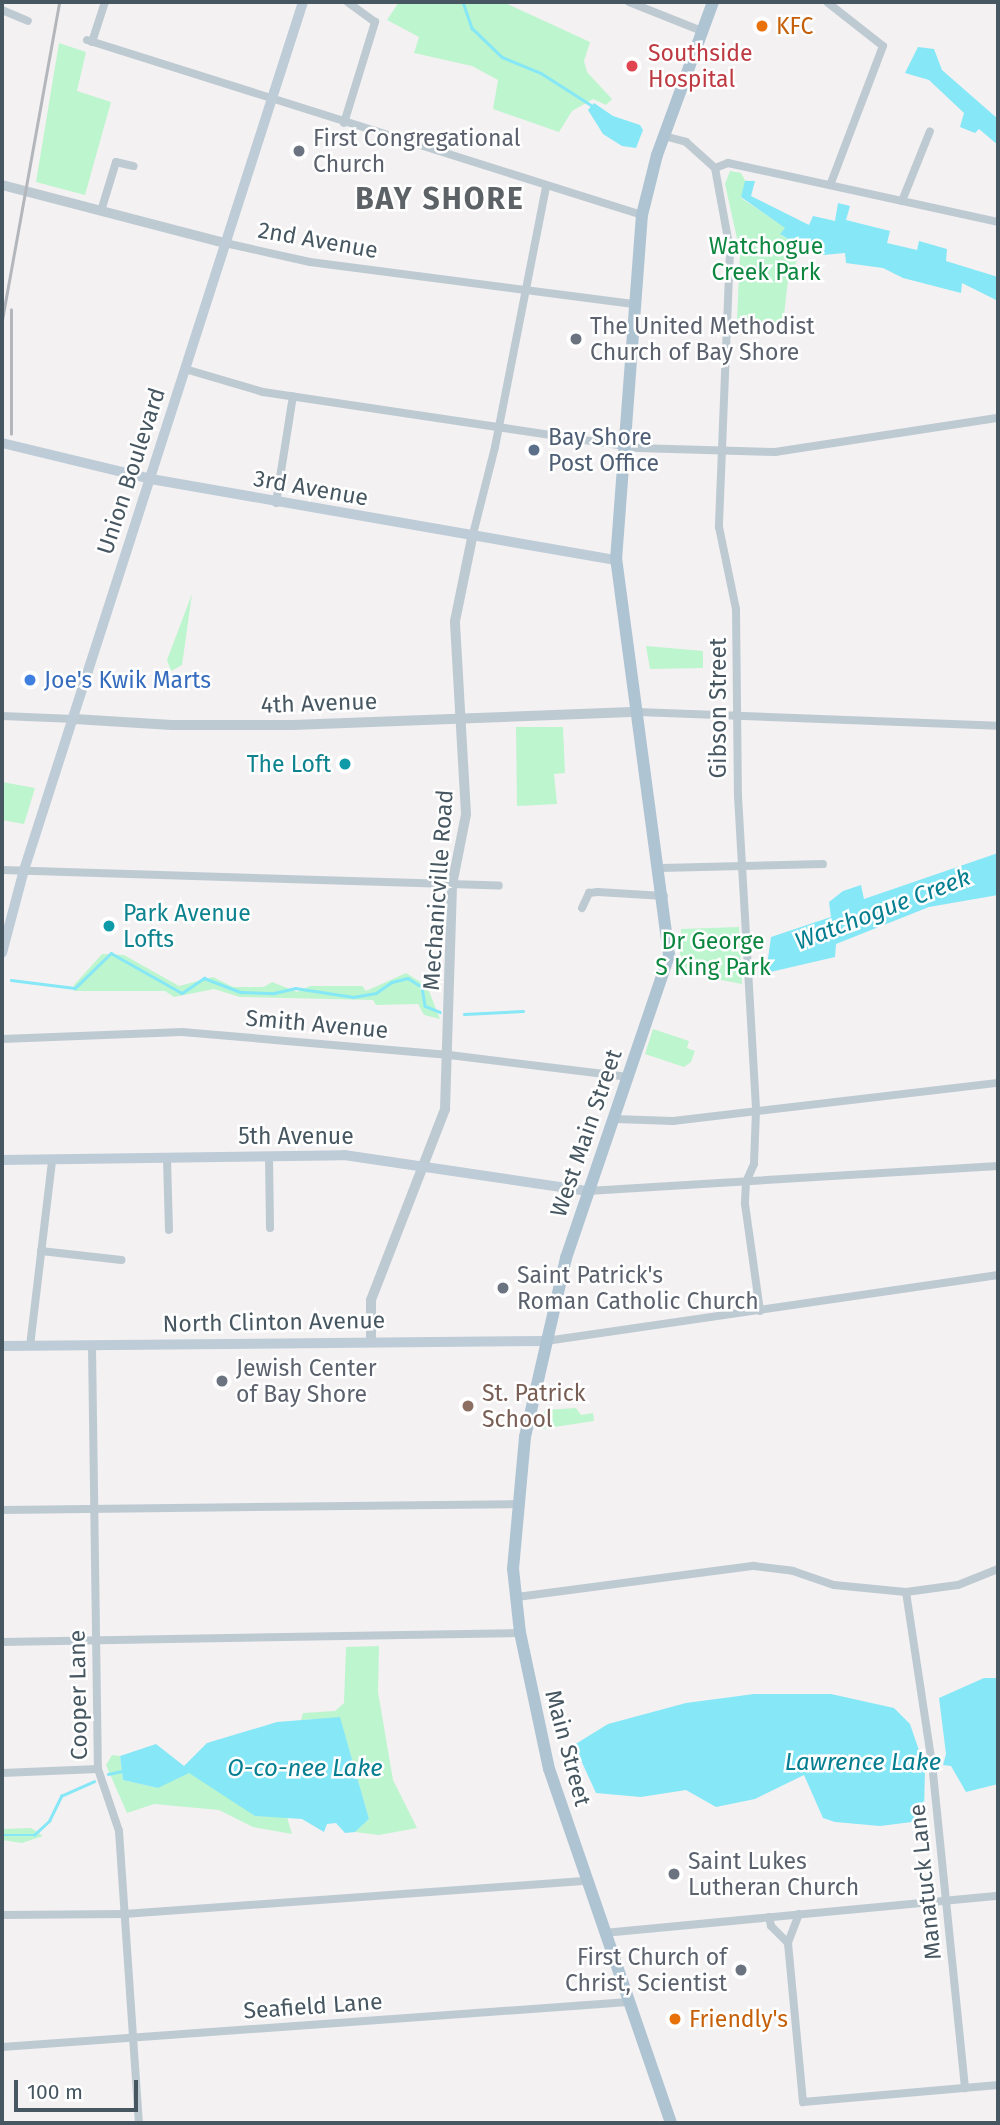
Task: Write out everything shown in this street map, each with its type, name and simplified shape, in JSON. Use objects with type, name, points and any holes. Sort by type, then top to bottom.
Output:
[{"type":"main road","name":"Union Boulevard","points":[[2,953],[24,870],[303,2]]},
{"type":"main road","points":[[702,31],[713,2]]},
{"type":"main road","name":"West Main Street","points":[[513,1569],[525,1437],[566,1258],[669,955],[661,868],[616,560],[633,304],[642,215],[664,136],[702,31]]},
{"type":"main road","name":"3rd Avenue","points":[[2,443],[150,479],[472,538],[616,560]]},
{"type":"main road","name":"5th Avenue","points":[[2,1160],[344,1156],[425,1164],[588,1191]]},
{"type":"main road","name":"North Clinton Avenue","points":[[2,1346],[546,1341]]},
{"type":"main road","name":"Main Street","points":[[513,1569],[520,1633],[549,1769],[671,2123]]},
{"type":"street","points":[[105,2],[89,41],[642,215]]},
{"type":"street","points":[[344,123],[375,22],[347,2]]},
{"type":"street","points":[[629,2],[702,31]]},
{"type":"street","points":[[827,2],[883,46],[831,183]]},
{"type":"street","points":[[2,10],[28,21]]},
{"type":"street","points":[[902,201],[930,131]]},
{"type":"street","points":[[664,136],[686,142],[715,168],[728,163],[831,183],[998,222]]},
{"type":"street","points":[[101,211],[116,162],[134,166]]},
{"type":"street","name":"Gibson Street","points":[[715,168],[729,237],[732,283],[719,527],[736,609],[735,719],[756,1111],[754,1164],[746,1182],[761,1311]]},
{"type":"street","name":"2nd Avenue","points":[[2,185],[225,243],[310,262],[633,304]]},
{"type":"street","name":"Mechanicville Road","points":[[371,1341],[371,1300],[445,1109],[449,1055],[452,885],[466,814],[455,621],[499,427],[523,290],[546,186]]},
{"type":"street","points":[[186,369],[293,396],[625,446],[722,452],[782,451],[998,418]]},
{"type":"street","points":[[276,503],[293,396]]},
{"type":"street","points":[[638,712],[735,719],[998,726]]},
{"type":"street","name":"4th Avenue","points":[[2,716],[172,725],[638,712]]},
{"type":"street","points":[[661,868],[823,864]]},
{"type":"street","points":[[2,870],[62,875],[499,886]]},
{"type":"street","points":[[582,908],[589,893],[664,895]]},
{"type":"street","name":"Smith Avenue","points":[[2,1039],[182,1032],[449,1055],[628,1077]]},
{"type":"street","points":[[614,1119],[673,1121],[998,1083]]},
{"type":"street","points":[[269,1156],[270,1228]]},
{"type":"street","points":[[167,1159],[169,1230]]},
{"type":"street","points":[[30,1346],[52,1161]]},
{"type":"street","points":[[588,1191],[998,1166]]},
{"type":"street","points":[[41,1251],[121,1260]]},
{"type":"street","points":[[546,1341],[998,1275]]},
{"type":"street","name":"Cooper Lane","points":[[92,1346],[98,1769],[119,1831],[139,2123]]},
{"type":"street","points":[[2,1510],[519,1504]]},
{"type":"street","points":[[517,1597],[754,1566],[793,1571],[834,1585],[906,1592],[958,1585],[998,1569]]},
{"type":"street","name":"Manatuck Lane","points":[[906,1592],[932,1763],[965,2088]]},
{"type":"street","points":[[2,1642],[520,1633]]},
{"type":"street","points":[[2,1773],[98,1769]]},
{"type":"street","points":[[2,1915],[124,1914],[587,1881]]},
{"type":"street","points":[[604,1933],[998,1896]]},
{"type":"street","points":[[799,1914],[788,1943],[803,2102],[998,2085]]},
{"type":"street","points":[[769,1917],[771,1926],[788,1943]]},
{"type":"street","name":"Seafield Lane","points":[[2,2047],[628,2002]]},
{"type":"green space","points":[[399,2],[503,2],[590,42],[584,61],[587,72],[612,99],[606,105],[593,99],[572,111],[559,132],[493,109],[498,80],[472,66],[414,53],[419,37],[387,20]]},
{"type":"green space","points":[[59,43],[86,52],[77,91],[111,102],[85,195],[36,182]]},
{"type":"green space","name":"Watchogue Creek Park","points":[[730,171],[741,173],[746,182],[741,198],[786,228],[781,235],[803,248],[788,280],[783,324],[737,320],[740,252],[725,184]]},
{"type":"green space","points":[[192,594],[182,665],[171,671],[167,660]]},
{"type":"green space","points":[[646,646],[703,651],[703,668],[650,669]]},
{"type":"green space","points":[[516,727],[563,727],[565,773],[554,774],[557,804],[517,806]]},
{"type":"green space","points":[[2,782],[35,788],[24,824],[2,820]]},
{"type":"green space","name":"Dr George S King Park","points":[[739,927],[742,984],[679,972],[681,929]]},
{"type":"green space","points":[[102,954],[124,955],[179,986],[213,977],[233,987],[264,987],[272,982],[297,992],[310,986],[362,986],[366,991],[406,973],[427,986],[440,1019],[424,1015],[418,1004],[376,1005],[373,1000],[240,997],[214,989],[174,997],[165,991],[74,991],[74,985]]},
{"type":"green space","points":[[653,1029],[689,1041],[687,1048],[695,1051],[691,1062],[684,1067],[645,1054]]},
{"type":"green space","points":[[576,1408],[581,1415],[593,1413],[594,1421],[541,1429],[545,1410]]},
{"type":"green space","points":[[379,1646],[378,1692],[393,1780],[417,1828],[379,1835],[355,1832],[369,1819],[340,1718],[301,1720],[303,1713],[335,1711],[344,1703],[346,1647]]},
{"type":"green space","points":[[112,1755],[120,1756],[123,1780],[158,1788],[184,1772],[198,1775],[255,1816],[287,1817],[292,1834],[253,1827],[219,1810],[154,1804],[127,1813],[106,1765]]},
{"type":"green space","points":[[31,1828],[43,1836],[22,1843],[2,1840],[2,1829]]},
{"type":"water","points":[[918,47],[934,49],[942,70],[998,119],[998,145],[979,129],[975,133],[960,127],[964,113],[929,80],[905,73]]},
{"type":"water","points":[[594,103],[613,116],[640,125],[643,130],[636,148],[622,146],[603,134],[588,110]]},
{"type":"water","points":[[745,181],[755,181],[751,196],[809,225],[813,216],[835,221],[838,203],[850,206],[846,220],[890,231],[887,243],[917,250],[919,241],[947,249],[946,261],[998,277],[998,301],[962,283],[961,293],[903,278],[883,268],[846,263],[845,253],[823,255],[822,246],[803,248],[780,234],[785,228],[741,197]]},
{"type":"water","points":[[998,853],[998,895],[929,907],[836,944],[835,957],[766,973],[771,937],[831,917],[829,902],[843,891],[861,885],[864,899]]},
{"type":"water","points":[[984,1678],[998,1678],[998,1784],[966,1792],[951,1766],[943,1765],[946,1754],[939,1698]]},
{"type":"water","name":"Lawrence Lake","points":[[754,1694],[831,1694],[894,1708],[910,1724],[925,1768],[924,1811],[912,1822],[880,1826],[835,1822],[823,1818],[804,1775],[755,1799],[716,1807],[686,1790],[641,1797],[596,1793],[574,1745],[608,1724],[686,1703]]},
{"type":"water","name":"O-co-nee Lake","points":[[340,1717],[369,1819],[355,1832],[345,1833],[336,1823],[327,1824],[324,1832],[302,1819],[255,1816],[189,1773],[158,1788],[123,1780],[120,1756],[156,1744],[184,1766],[207,1743],[277,1722]]},
{"type":"waterway","points":[[463,2],[472,28],[502,57],[541,73],[591,105]]},
{"type":"waterway","points":[[744,197],[746,182]]},
{"type":"waterway","name":"Watchogue Creek","points":[[11,980],[75,988],[111,953],[182,993],[204,978],[241,992],[274,993],[295,988],[353,997],[376,993],[392,982],[408,978],[422,987],[425,1006],[440,1012]]},
{"type":"waterway","name":"Watchogue Creek","points":[[464,1014],[523,1011]]},
{"type":"waterway","points":[[108,1774],[122,1771]]},
{"type":"waterway","points":[[2,1835],[34,1835],[49,1821],[61,1796],[94,1781]]},
{"type":"railway","points":[[2,320],[59,2]]},
{"type":"railway","points":[[11,310],[11,434]]},
{"type":"place","name":"KFC","points":[[762,26]]},
{"type":"place","name":"Southside Hospital","points":[[632,66]]},
{"type":"place","name":"First Congregational Church","points":[[299,151]]},
{"type":"place","name":"The United Methodist Church of Bay Shore","points":[[576,339]]},
{"type":"place","name":"Bay Shore Post Office","points":[[534,450]]},
{"type":"place","name":"Joe's Kwik Marts","points":[[30,680]]},
{"type":"place","name":"The Loft","points":[[345,764]]},
{"type":"place","name":"Park Avenue Lofts","points":[[109,926]]},
{"type":"place","name":"Saint Patrick's Roman Catholic Church","points":[[503,1288]]},
{"type":"place","name":"Jewish Center of Bay Shore","points":[[222,1381]]},
{"type":"place","name":"St. Patrick School","points":[[468,1406]]},
{"type":"place","name":"Saint Lukes Lutheran Church","points":[[674,1874]]},
{"type":"place","name":"First Church of Christ, Scientist","points":[[741,1970]]},
{"type":"place","name":"Friendly's","points":[[675,2019]]},
{"type":"district","name":"BAY SHORE","points":[[440,199]]}]
